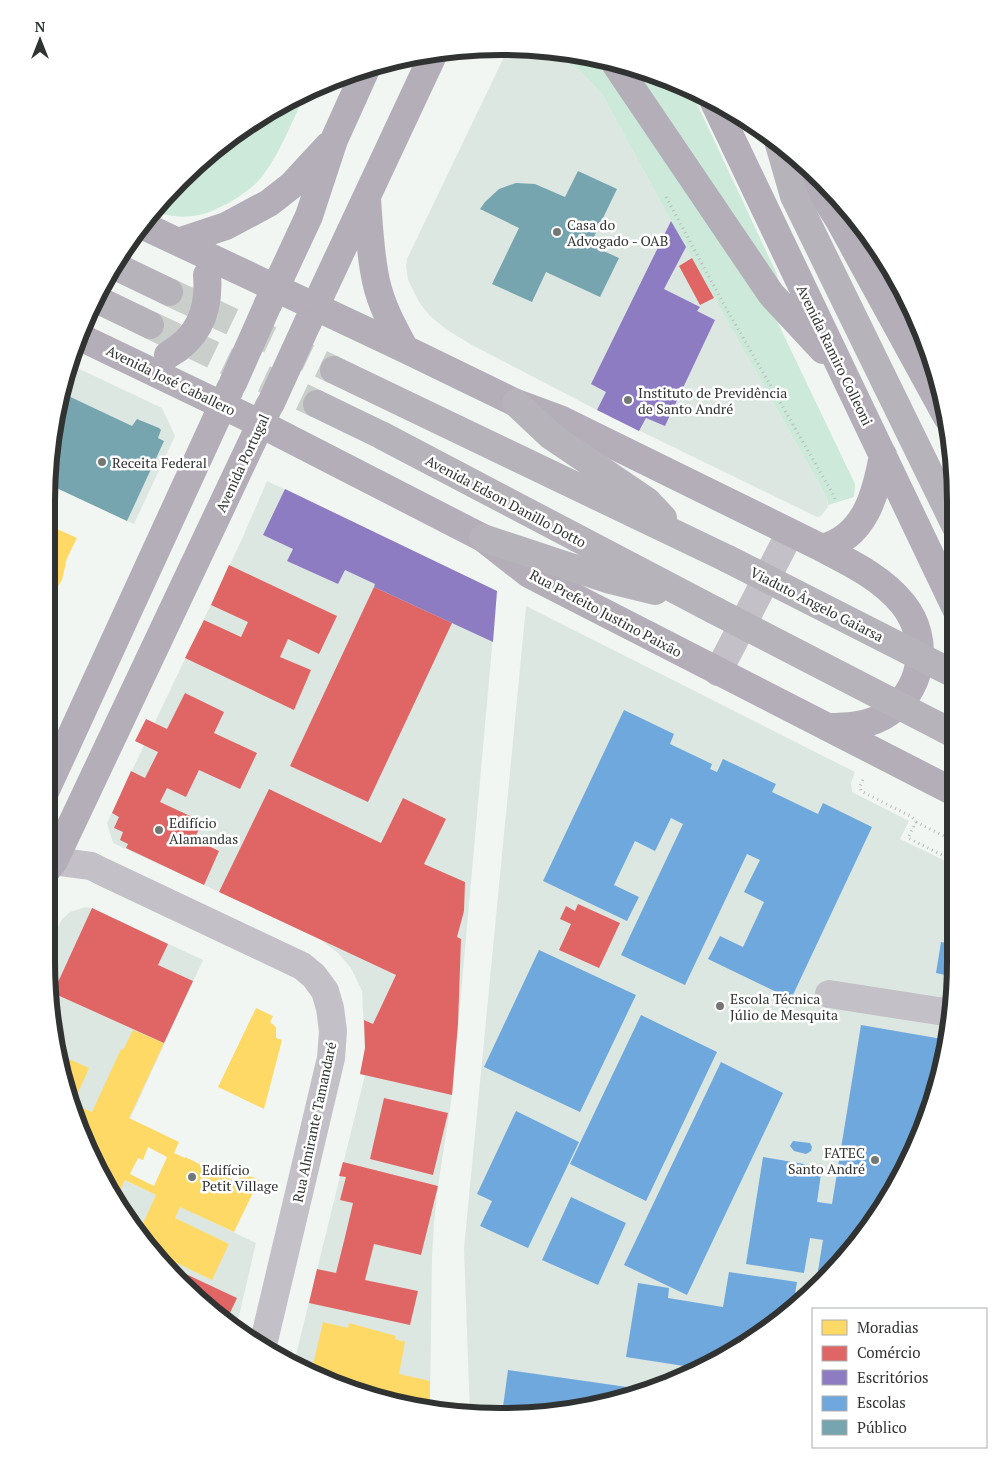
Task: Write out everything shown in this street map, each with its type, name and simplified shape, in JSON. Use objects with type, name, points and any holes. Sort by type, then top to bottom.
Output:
[{"type":"highway","points":[[782,155],[794,196],[947,509]]},
{"type":"highway","points":[[121,269],[169,292]]},
{"type":"highway","points":[[102,302],[150,325]]},
{"type":"highway","points":[[334,370],[677,534]]},
{"type":"highway","points":[[516,403],[551,436],[648,500],[677,534]]},
{"type":"highway","name":"Avenida Edson Danillo Dotto","points":[[317,404],[381,435],[704,605]]},
{"type":"highway","name":"Viaduto Ângelo Gaiarsa","points":[[677,534],[947,670]]},
{"type":"highway","points":[[483,538],[610,580],[704,605],[947,730]]},
{"type":"main road","name":"Avenida Portugal","points":[[55,852],[266,413],[430,61]]},
{"type":"main road","points":[[604,67],[771,294],[841,370]]},
{"type":"main road","points":[[55,770],[309,216],[334,140],[362,78]]},
{"type":"main road","name":"Avenida Ramiro Colleoni","points":[[719,112],[947,589]]},
{"type":"main road","points":[[195,257],[226,226],[269,203],[292,184],[334,140]]},
{"type":"main road","points":[[821,191],[839,220],[933,392]]},
{"type":"main road","points":[[367,196],[370,248],[376,280],[387,312],[405,349]]},
{"type":"main road","points":[[148,227],[195,257],[272,296],[312,315],[405,349],[516,403],[562,420],[860,568],[894,595],[911,615],[916,626],[920,665],[916,678],[903,700],[882,717],[871,722],[845,727],[826,727]]},
{"type":"main road","points":[[140,366],[154,362],[176,350],[190,338],[200,322],[207,304],[195,257]]},
{"type":"main road","name":"Avenida José Caballero","points":[[86,340],[140,366],[228,394],[266,413]]},
{"type":"main road","name":"Rua Prefeito Justino Paixão","points":[[266,413],[483,538],[529,574],[947,789]]},
{"type":"main road","points":[[822,548],[832,546],[841,541],[865,515],[874,496],[883,455]]},
{"type":"street","points":[[718,672],[790,533]]},
{"type":"street","name":"Rua Almirante Tamandaré","points":[[55,864],[91,866],[302,966],[314,976],[325,991],[330,1008],[333,1031],[331,1058],[264,1340]]},
{"type":"street","points":[[829,994],[944,1012]]},
{"type":"path","points":[[666,196],[727,309],[834,496],[836,510]]},
{"type":"path","points":[[861,790],[947,838]]},
{"type":"path","points":[[916,822],[908,838],[947,858]]},
{"type":"shaded area","points":[[530,56],[563,60],[576,67],[602,94],[671,221],[827,498],[828,507],[821,516],[817,517],[597,410],[472,345],[447,330],[430,316],[419,302],[408,280],[407,259],[504,57]]},
{"type":"shaded area","name":"Receita Federal","points":[[76,367],[162,408],[175,436],[134,524],[55,487],[59,443],[70,386]]},
{"type":"shaded area","points":[[267,481],[497,591],[452,1095],[434,1223],[430,1402],[386,1393],[358,1384],[330,1374],[295,1357],[365,1075],[360,1074],[365,1048],[362,991],[351,968],[338,953],[317,937],[113,843],[107,823],[242,539]]},
{"type":"shaded area","name":"Escola Técnica Júlio de Mesquita","points":[[526,606],[855,772],[851,783],[852,792],[909,821],[900,839],[947,862],[946,991],[938,1049],[923,1105],[901,1159],[872,1210],[836,1256],[795,1297],[749,1333],[698,1362],[644,1384],[588,1399],[530,1407],[470,1407],[464,1248]]},
{"type":"shaded area","points":[[86,907],[92,908],[203,960],[107,1170],[89,1133],[70,1077],[59,1020],[56,991],[55,934],[62,919],[70,912]]},
{"type":"shaded area","points":[[108,1172],[256,1243],[238,1322],[186,1277],[147,1234],[130,1210]]},
{"type":"green space","points":[[561,59],[597,66],[618,86],[776,319],[855,484],[854,497],[828,505],[827,498],[671,221],[602,94],[576,67]]},
{"type":"green space","points":[[635,76],[695,100],[776,272],[778,281]]},
{"type":"green space","points":[[301,102],[276,154],[264,174],[251,188],[225,205],[207,213],[188,216],[161,213],[186,186],[229,147],[253,130]]},
{"type":"building: Moradias","points":[[55,528],[77,538],[67,558],[62,580],[55,590]]},
{"type":"building: Moradias","points":[[256,1008],[273,1016],[270,1022],[276,1027],[276,1038],[282,1040],[264,1109],[218,1087]]},
{"type":"building: Moradias","points":[[133,1030],[164,1043],[129,1118],[179,1142],[174,1153],[237,1182],[241,1172],[259,1180],[234,1232],[180,1207],[175,1218],[229,1244],[212,1280],[169,1260],[147,1234],[142,1226],[156,1195],[125,1180],[119,1192],[89,1133],[80,1107],[92,1112],[121,1049],[123,1050]],"holes":[[[148,1147],[167,1157],[154,1186],[130,1174],[138,1158],[143,1160]]]},
{"type":"building: Moradias","points":[[66,1058],[89,1068],[76,1097]]},
{"type":"building: Moradias","points":[[323,1322],[348,1328],[349,1323],[396,1336],[395,1339],[405,1342],[399,1374],[430,1381],[430,1402],[386,1393],[330,1374],[313,1366]]},
{"type":"building: Comércio","points":[[692,258],[714,298],[700,305],[679,266]]},
{"type":"building: Comércio","points":[[229,565],[337,616],[319,654],[288,639],[280,657],[311,670],[294,710],[185,658],[204,620],[241,637],[248,622],[211,605]]},
{"type":"building: Comércio","points":[[374,587],[452,623],[368,802],[290,766]]},
{"type":"building: Comércio","points":[[185,693],[224,712],[214,733],[257,753],[240,789],[199,770],[186,797],[167,788],[160,802],[203,822],[194,839],[219,851],[204,885],[126,848],[128,844],[120,840],[123,832],[114,828],[119,817],[112,813],[131,771],[145,778],[158,752],[135,741],[146,719],[167,729]]},
{"type":"building: Comércio","points":[[269,789],[381,843],[403,798],[446,819],[424,864],[465,882],[464,911],[457,937],[461,939],[458,1024],[452,1095],[360,1074],[365,1048],[364,1020],[373,1024],[396,975],[219,892]]},
{"type":"building: Comércio","points":[[578,904],[620,923],[599,968],[559,950],[571,924],[560,919],[566,906],[575,911]]},
{"type":"building: Comércio","points":[[92,908],[168,944],[158,965],[193,981],[164,1043],[56,995],[56,987]]},
{"type":"building: Comércio","points":[[384,1098],[448,1113],[433,1175],[370,1159]]},
{"type":"building: Comércio","points":[[343,1162],[438,1186],[421,1255],[374,1244],[365,1280],[418,1291],[410,1325],[309,1303],[317,1269],[336,1273],[345,1237],[353,1203],[340,1200],[346,1177],[339,1176]]},
{"type":"building: Comércio","points":[[181,1272],[237,1298],[229,1315],[207,1297]]},
{"type":"building: Escritórios","points":[[671,221],[686,247],[664,289],[700,307],[697,311],[715,320],[665,426],[646,418],[639,431],[597,410],[606,392],[591,384]]},
{"type":"building: Escritórios","points":[[285,489],[497,591],[493,642],[374,587],[375,584],[345,570],[338,584],[287,561],[293,549],[263,535]]},
{"type":"building: Escolas","points":[[624,710],[674,734],[670,744],[712,764],[710,769],[717,772],[723,759],[776,784],[772,792],[818,814],[823,803],[872,827],[791,999],[708,959],[720,936],[743,947],[764,902],[744,892],[760,860],[747,854],[685,985],[621,955],[683,824],[671,818],[655,851],[635,841],[614,885],[639,897],[627,921],[543,881]]},
{"type":"building: Escolas","points":[[941,942],[947,943],[947,975],[936,973]]},
{"type":"building: Escolas","points":[[539,950],[636,995],[580,1112],[484,1067]]},
{"type":"building: Escolas","points":[[641,1015],[717,1052],[646,1201],[570,1164]]},
{"type":"building: Escolas","name":"FATEC Santo André","points":[[861,1025],[940,1039],[932,1077],[913,1133],[887,1185],[855,1234],[817,1276],[823,1240],[810,1238],[804,1273],[746,1264],[763,1157],[822,1167],[817,1202],[832,1204]]},
{"type":"building: Escolas","points":[[721,1062],[783,1093],[687,1295],[624,1265]]},
{"type":"building: Escolas","points":[[516,1111],[579,1142],[528,1248],[480,1226],[492,1201],[477,1194]]},
{"type":"building: Escolas","points":[[793,1141],[810,1143],[811,1151],[806,1154],[794,1151],[790,1146]]},
{"type":"building: Escolas","points":[[571,1197],[626,1223],[598,1285],[542,1260]]},
{"type":"building: Escolas","points":[[729,1272],[797,1282],[794,1298],[773,1316],[724,1348],[688,1367],[626,1357],[638,1283],[669,1288],[668,1298],[723,1307]]},
{"type":"building: Escolas","points":[[508,1370],[632,1388],[616,1393],[559,1404],[503,1408]]},
{"type":"building: Público","name":"Casa do Advogado - OAB","points":[[578,171],[617,189],[590,245],[619,258],[600,297],[546,272],[532,302],[492,284],[519,228],[480,209],[485,202],[499,189],[516,183],[535,184],[565,197]]},
{"type":"building: Público","name":"Receita Federal","points":[[68,396],[132,426],[137,419],[161,430],[158,438],[164,441],[127,521],[55,487],[59,443]]},
{"type":"tunnel","points":[[169,292],[334,370]]},
{"type":"tunnel","points":[[150,325],[317,404]]},
{"type":"place","name":"Casa do Advogado - OAB","points":[[557,232]]},
{"type":"place","name":"Instituto de Previdência de Santo André","points":[[628,400]]},
{"type":"place","name":"Receita Federal","points":[[102,462]]},
{"type":"place","name":"Edifício Alamandas","points":[[159,830]]},
{"type":"place","name":"Escola Técnica Júlio de Mesquita","points":[[720,1006]]},
{"type":"place","name":"FATEC Santo André","points":[[875,1160]]},
{"type":"place","name":"Edifício Petit Village","points":[[192,1177]]}]
